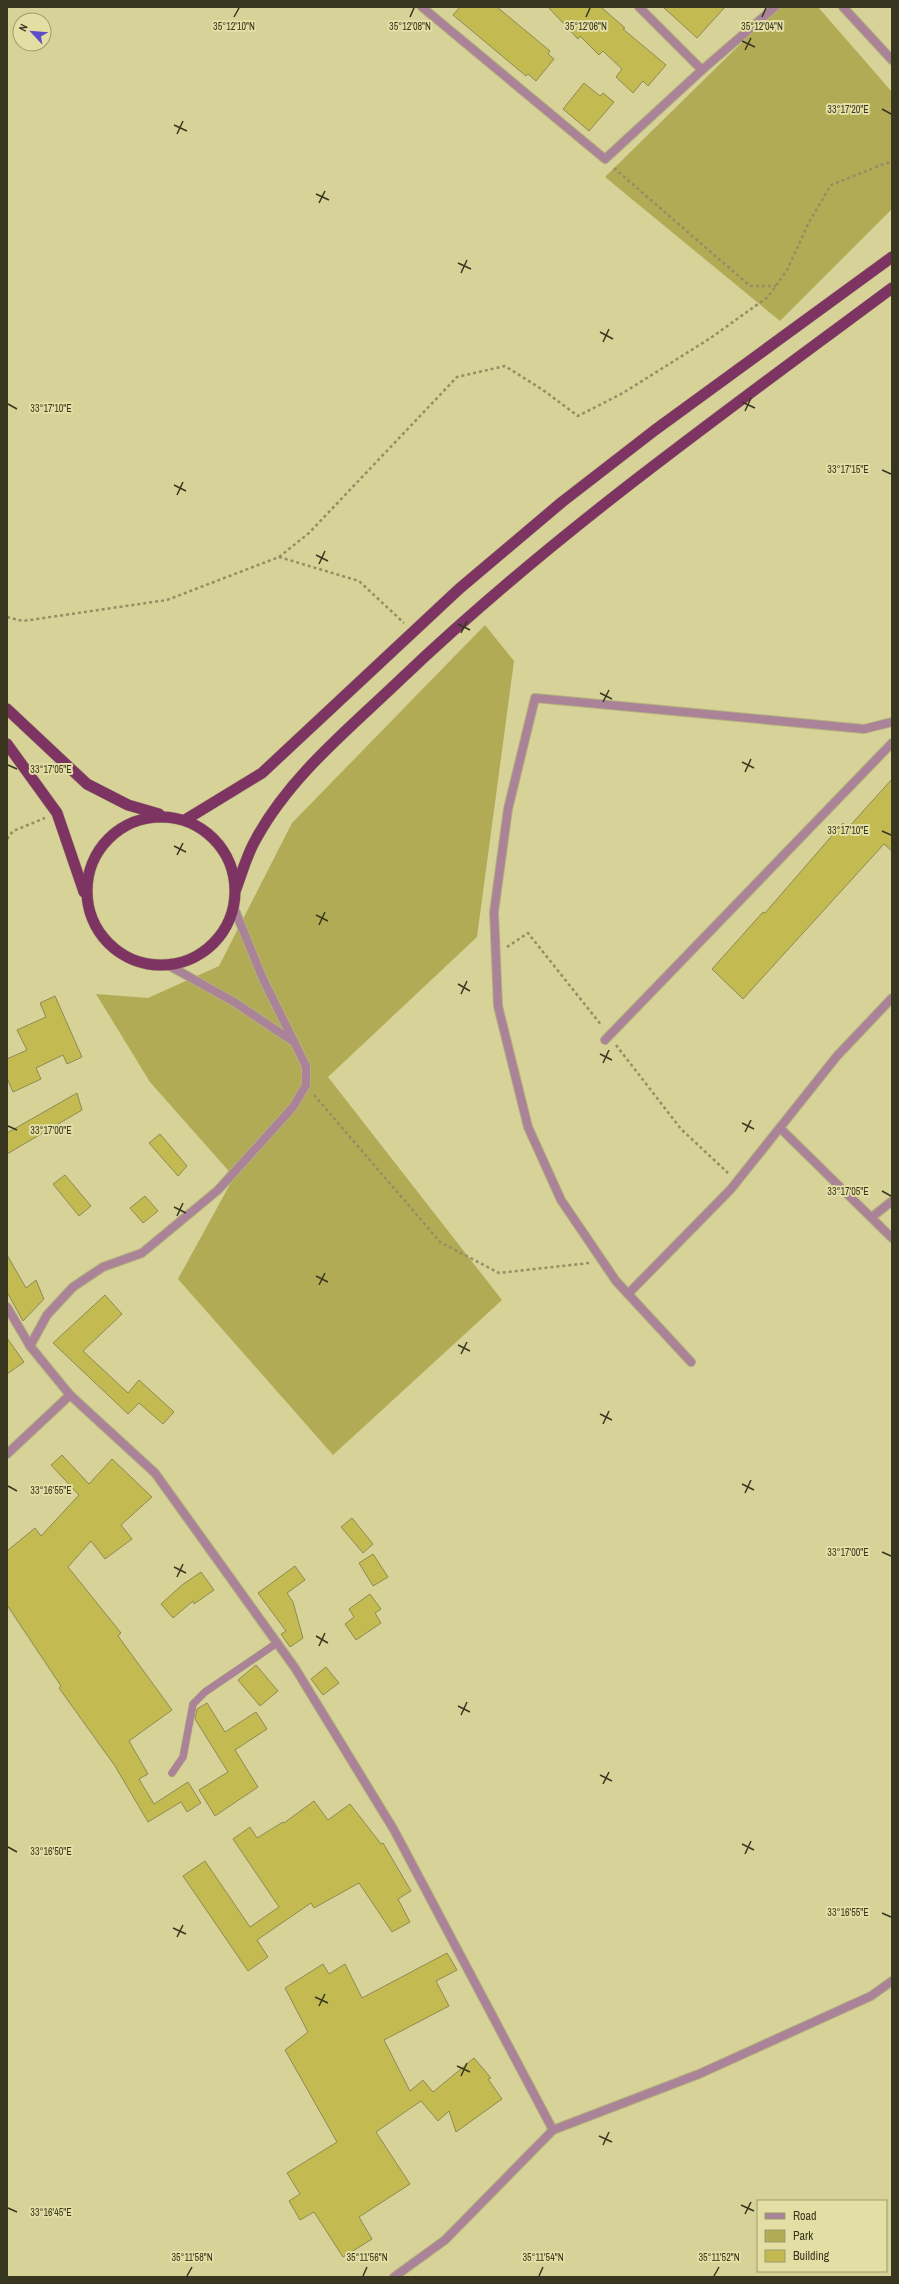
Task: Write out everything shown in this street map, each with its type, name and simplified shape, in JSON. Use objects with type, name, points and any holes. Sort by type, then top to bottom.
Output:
[{"type":"highway","points":[[185,820],[262,773],[459,589],[562,502],[655,430],[892,257]]},
{"type":"highway","points":[[7,744],[57,813],[87,898],[92,921],[105,940],[123,955],[144,964],[168,965],[190,960],[210,947],[225,929],[234,908],[236,889],[255,840],[284,796],[342,736],[443,639],[558,540],[624,487],[892,288]]},
{"type":"highway","points":[[7,709],[87,784],[128,805],[185,820],[216,839],[226,854],[233,871],[236,889]]},
{"type":"highway","points":[[87,898],[88,877],[94,856],[107,839],[131,823],[144,818],[166,816]]},
{"type":"street","points":[[422,7],[605,159],[702,70],[775,7]]},
{"type":"street","points":[[639,7],[702,70]]},
{"type":"street","points":[[843,7],[892,60]]},
{"type":"street","points":[[691,1362],[628,1294],[602,1261],[561,1200],[528,1127],[498,1006],[494,912],[508,809],[535,698],[864,729],[892,722]]},
{"type":"street","points":[[608,1037],[892,743]]},
{"type":"street","points":[[30,1346],[47,1315],[73,1287],[103,1267],[142,1253],[218,1190],[294,1107],[306,1085],[306,1066],[263,979],[234,908]]},
{"type":"street","points":[[168,965],[234,1002],[295,1042]]},
{"type":"street","points":[[628,1294],[737,1182],[837,1056],[892,998]]},
{"type":"street","points":[[780,1128],[892,1238]]},
{"type":"street","points":[[872,1217],[892,1201]]},
{"type":"street","points":[[7,1307],[30,1346],[70,1394],[155,1473],[295,1668],[394,1830],[553,2130]]},
{"type":"street","points":[[7,1454],[70,1394]]},
{"type":"street","points":[[394,2277],[445,2240],[553,2130],[699,2074],[871,1996],[892,1981]]},
{"type":"lane","points":[[172,1773],[183,1757],[193,1704],[205,1692],[278,1644]]},
{"type":"path","points":[[605,159],[627,181],[750,286],[776,286]]},
{"type":"path","points":[[7,617],[24,621],[166,600],[278,557],[308,533],[457,377],[505,366],[543,390],[578,416],[623,393],[710,339],[768,297],[787,270],[809,222],[831,185],[892,162]]},
{"type":"path","points":[[278,557],[359,581],[414,631]]},
{"type":"path","points":[[7,839],[14,831],[57,813]]},
{"type":"path","points":[[506,948],[528,933],[681,1129],[737,1182]]},
{"type":"path","points":[[306,1085],[440,1242],[499,1272],[602,1261]]},
{"type":"green space","points":[[778,7],[818,7],[892,92],[892,209],[780,321],[605,177]]},
{"type":"green space","points":[[485,625],[514,661],[477,937],[328,1077],[502,1300],[333,1455],[178,1279],[234,1177],[150,1082],[96,994],[148,998],[219,966],[292,823]]},
{"type":"building","points":[[460,7],[497,7],[550,51],[548,54],[554,59],[536,81],[528,74],[526,76],[453,15]]},
{"type":"building","points":[[548,7],[601,7],[625,28],[623,29],[666,65],[648,86],[643,81],[633,93],[616,77],[622,69],[603,51],[599,55],[580,36],[578,39]]},
{"type":"building","points":[[663,7],[725,7],[697,38]]},
{"type":"building","points":[[584,83],[600,96],[603,93],[614,102],[589,131],[563,109]]},
{"type":"building","points":[[892,779],[892,851],[884,844],[743,999],[712,969],[763,912],[765,913],[843,823],[848,828]]},
{"type":"building","points":[[55,996],[82,1057],[67,1064],[63,1055],[36,1068],[41,1079],[13,1092],[7,1078],[7,1059],[27,1050],[17,1030],[46,1017],[40,1003]]},
{"type":"building","points":[[77,1093],[82,1110],[7,1154],[7,1133]]},
{"type":"building","points":[[160,1134],[187,1166],[178,1176],[149,1143]]},
{"type":"building","points":[[65,1175],[91,1206],[79,1216],[53,1184]]},
{"type":"building","points":[[145,1196],[158,1211],[143,1223],[130,1208]]},
{"type":"building","points":[[7,1255],[26,1288],[36,1280],[44,1299],[23,1321],[7,1292]]},
{"type":"building","points":[[105,1295],[122,1314],[83,1351],[128,1393],[139,1380],[174,1412],[163,1424],[139,1403],[128,1414],[53,1343]]},
{"type":"building","points":[[7,1338],[24,1362],[7,1374]]},
{"type":"building","points":[[62,1455],[89,1484],[112,1459],[152,1497],[121,1525],[132,1539],[105,1559],[91,1541],[68,1567],[121,1633],[118,1636],[172,1710],[129,1741],[148,1774],[139,1779],[154,1804],[188,1782],[201,1803],[187,1812],[181,1802],[148,1822],[115,1766],[59,1688],[61,1686],[7,1605],[7,1551],[35,1528],[41,1536],[79,1495],[51,1465]]},
{"type":"building","points":[[352,1518],[373,1544],[363,1553],[341,1527]]},
{"type":"building","points":[[373,1554],[388,1577],[373,1586],[359,1563]]},
{"type":"building","points":[[295,1566],[305,1580],[287,1593],[293,1602],[303,1638],[290,1647],[281,1634],[286,1631],[258,1593]]},
{"type":"building","points":[[201,1572],[214,1590],[194,1604],[193,1601],[173,1618],[161,1604],[182,1585]]},
{"type":"building","points":[[370,1594],[381,1609],[375,1613],[381,1623],[356,1640],[345,1624],[354,1617],[349,1609]]},
{"type":"building","points":[[256,1665],[278,1691],[260,1706],[238,1680]]},
{"type":"building","points":[[326,1667],[339,1683],[323,1695],[311,1679]]},
{"type":"building","points":[[207,1703],[225,1732],[256,1712],[267,1729],[235,1750],[258,1787],[215,1816],[199,1790],[228,1772],[195,1719],[197,1709]]},
{"type":"building","points":[[314,1801],[328,1820],[350,1804],[381,1844],[383,1843],[411,1891],[398,1899],[410,1922],[392,1932],[359,1883],[314,1908],[311,1903],[257,1940],[268,1957],[248,1971],[183,1876],[205,1861],[250,1927],[279,1907],[233,1839],[250,1827],[257,1838],[283,1822],[284,1823]]},
{"type":"building","points":[[447,1953],[457,1970],[436,1981],[449,2006],[384,2040],[410,2091],[423,2080],[433,2092],[474,2058],[491,2078],[488,2079],[502,2099],[456,2132],[449,2111],[438,2121],[421,2101],[376,2132],[410,2184],[359,2217],[372,2239],[343,2257],[314,2212],[300,2220],[289,2201],[300,2194],[287,2173],[337,2142],[285,2050],[308,2032],[285,1988],[323,1964],[329,1974],[345,1964],[362,1998]]}]
